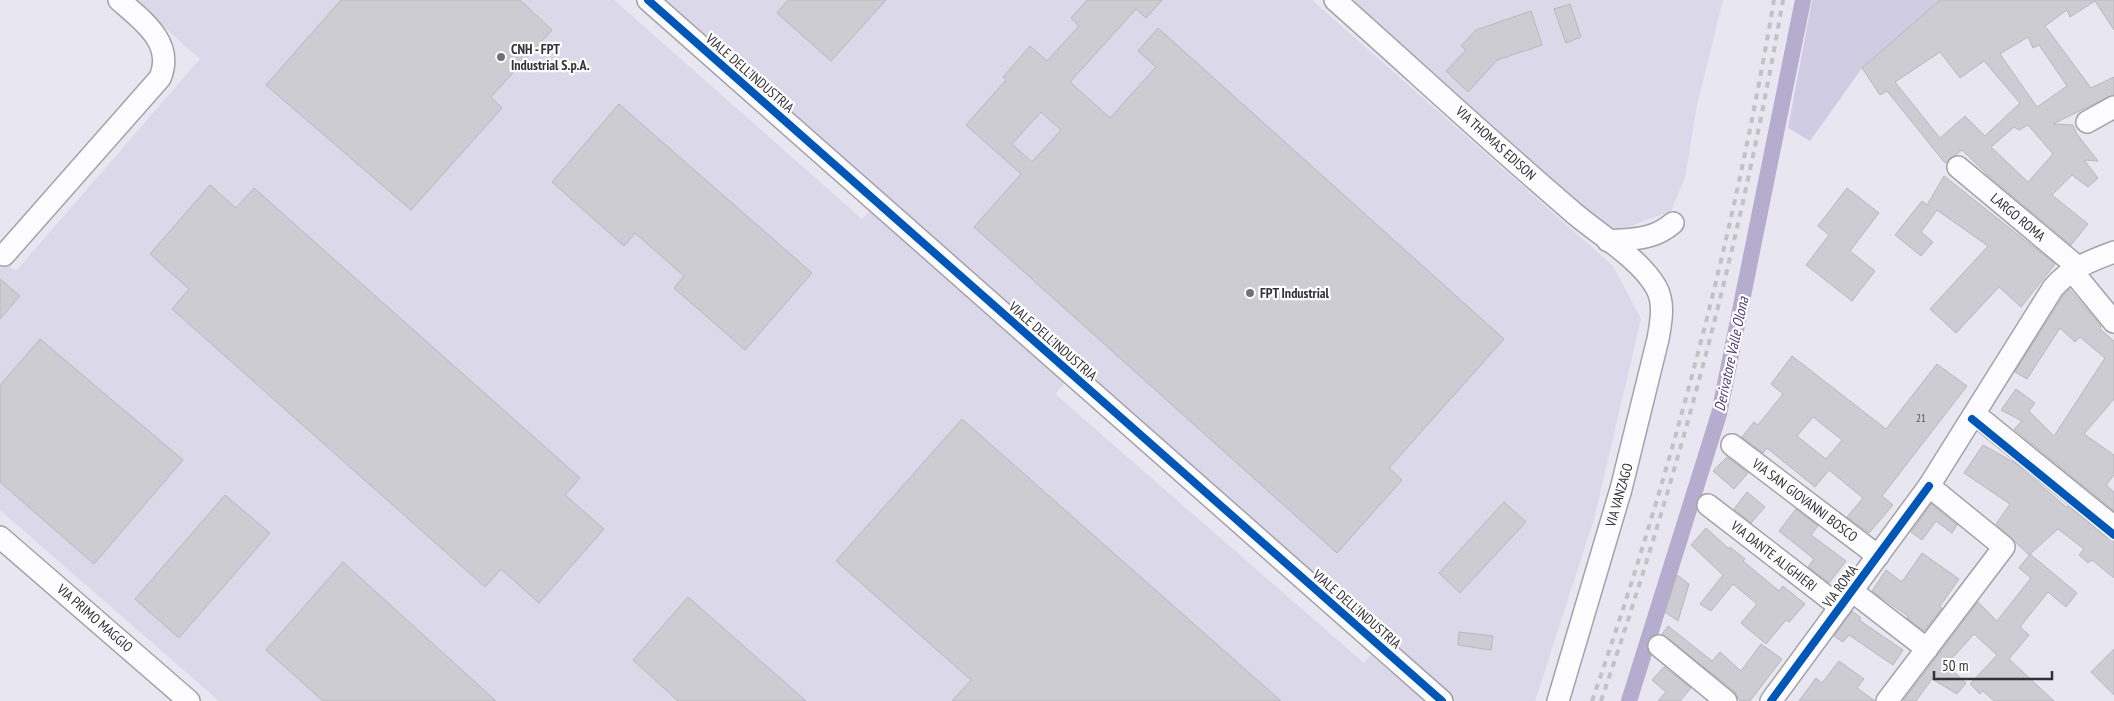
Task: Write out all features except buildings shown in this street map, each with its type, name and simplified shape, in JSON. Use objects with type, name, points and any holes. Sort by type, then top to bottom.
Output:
[{"type":"street","points":[[4,255],[160,78],[164,58],[159,41],[152,29],[119,0]]},
{"type":"street","name":"VIALE DELL'INDUSTRIA","points":[[648,0],[1442,701]]},
{"type":"street","name":"VIA THOMAS EDISON","points":[[1335,0],[1575,214],[1638,265],[1656,287]]},
{"type":"street","points":[[2087,122],[2114,107]]},
{"type":"street","name":"LARGO ROMA","points":[[1958,167],[2076,269],[2114,322]]},
{"type":"street","points":[[1608,241],[1648,238],[1664,231],[1673,223]]},
{"type":"street","name":"VIA ROMA","points":[[1771,701],[1929,486],[1976,415],[2053,288],[2061,279],[2076,269],[2114,252]]},
{"type":"street","name":"VIA VANZAGO","points":[[1558,701],[1622,489],[1658,339],[1662,318],[1661,303],[1656,287]]},
{"type":"street","points":[[1976,415],[2114,527]]},
{"type":"street","name":"VIA SAN GIOVANNI BOSCO","points":[[1732,445],[1878,556]]},
{"type":"street","points":[[1888,701],[2004,547],[1929,486]]},
{"type":"street","name":"VIA DANTE ALIGHIERI","points":[[1708,504],[1846,599],[1927,649]]},
{"type":"street","name":"VIA PRIMO MAGGIO","points":[[0,537],[189,701]]},
{"type":"street","points":[[1659,646],[1726,701]]},
{"type":"shaded area","points":[[134,0],[614,0],[862,219],[870,211],[1065,383],[1055,394],[1364,663],[1371,655],[1425,701],[219,701],[0,510],[0,259],[16,271],[200,59]]},
{"type":"shaded area","points":[[665,0],[1312,0],[1613,266],[1641,319],[1594,519],[1535,701],[1455,701]]},
{"type":"shaded area","points":[[1345,0],[1723,0],[1697,105],[1685,178],[1671,211],[1609,234]]},
{"type":"shaded area","points":[[1812,0],[1940,0],[1862,68],[1810,141],[1788,128]]},
{"type":"waterway","name":"Derivatore Valle Olona","points":[[1629,701],[1719,414],[1803,0]]},
{"type":"railway","points":[[1592,701],[1648,529],[1698,354],[1740,178],[1774,0]]},
{"type":"railway","points":[[1601,701],[1657,529],[1706,354],[1748,178],[1783,0]]},
{"type":"cycle path","points":[[648,0],[1442,701]]},
{"type":"cycle path","points":[[1972,419],[2114,535]]},
{"type":"cycle path","points":[[1771,701],[1929,486]]},
{"type":"place","name":"CNH - FPT Industrial S.p.A.","points":[[501,57]]},
{"type":"place","name":"FPT Industrial","points":[[1250,293]]}]
